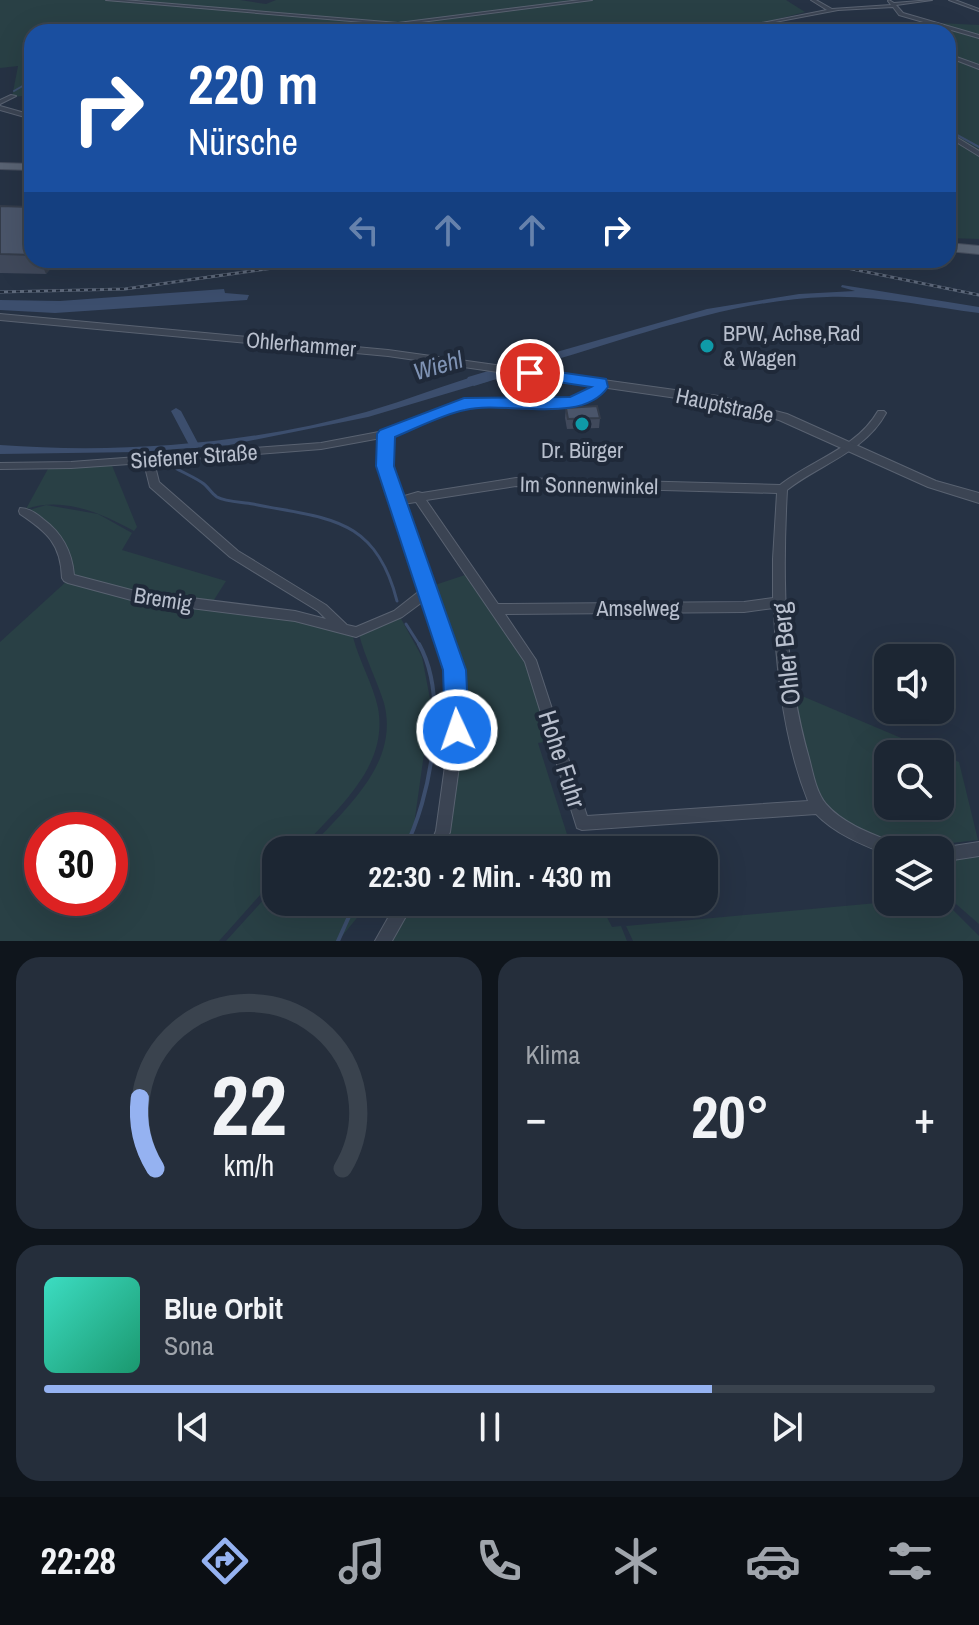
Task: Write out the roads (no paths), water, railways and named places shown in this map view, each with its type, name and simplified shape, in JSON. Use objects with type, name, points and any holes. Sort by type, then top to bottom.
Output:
[{"type":"main road","points":[[0,166],[24,167]]},
{"type":"main road","points":[[956,245],[979,246]]},
{"type":"street","points":[[108,0],[398,24],[590,0]]},
{"type":"street","points":[[813,0],[831,10]]},
{"type":"street","points":[[759,24],[831,10],[930,0]]},
{"type":"street","points":[[951,0],[979,10]]},
{"type":"street","points":[[892,3],[901,14],[935,24]]},
{"type":"street","points":[[956,30],[979,37]]},
{"type":"street","points":[[956,58],[979,67]]},
{"type":"street","points":[[0,105],[13,96]]},
{"type":"street","points":[[0,105],[24,114]]},
{"type":"street","points":[[956,139],[979,154]]},
{"type":"street","name":"Ohlerhammer","points":[[0,317],[358,349],[600,383]]},
{"type":"street","name":"Siefener Straße","points":[[0,466],[71,465],[293,449],[386,434],[464,404],[571,402],[593,395],[600,383]]},
{"type":"street","name":"Hauptstraße","points":[[600,383],[758,408],[932,484],[979,498]]},
{"type":"street","points":[[782,489],[800,473],[862,440],[881,413]]},
{"type":"street","points":[[386,434],[383,455],[455,670],[457,730],[441,836]]},
{"type":"street","points":[[148,459],[154,484],[234,554],[322,608],[345,630]]},
{"type":"street","name":"Im Sonnenwinkel","points":[[397,501],[516,482],[782,489]]},
{"type":"street","name":"Ohler Berg","points":[[782,489],[777,556],[784,666],[797,743],[818,807]]},
{"type":"street","name":"Hohe Fuhr","points":[[418,496],[530,660],[582,823],[818,807]]},
{"type":"street","name":"Bremig","points":[[24,511],[50,527],[61,542],[68,578],[135,596],[295,616],[356,632],[398,614],[429,590]]},
{"type":"street","name":"Amselweg","points":[[495,609],[744,607],[780,602]]},
{"type":"street","points":[[818,807],[853,832],[874,841]]},
{"type":"street","points":[[954,853],[979,849]]},
{"type":"street","points":[[383,941],[398,916]]},
{"type":"water","points":[[842,285],[979,307],[979,313],[865,298],[790,300],[715,313],[531,367],[511,365],[707,309],[799,294],[855,291]]},
{"type":"water","points":[[224,289],[225,293],[249,295],[247,300],[55,313],[0,310],[0,300],[60,301]]},
{"type":"water","points":[[488,372],[509,375],[368,417],[229,445],[138,452],[0,454],[0,445],[138,447],[277,432],[366,412]]},
{"type":"waterway","points":[[14,91],[24,85]]},
{"type":"waterway","points":[[956,134],[979,147]]},
{"type":"waterway","name":"Wiehl","points":[[474,381],[545,359]]},
{"type":"waterway","points":[[176,411],[194,445]]},
{"type":"waterway","points":[[177,469],[206,485],[221,499],[303,513],[344,526],[361,536],[387,573],[397,601]]},
{"type":"waterway","points":[[406,624],[419,645]]},
{"type":"waterway","points":[[410,836],[429,776],[435,719],[428,666],[419,645]]},
{"type":"waterway","points":[[338,941],[349,916]]},
{"type":"railway","points":[[0,292],[125,289],[273,268]]},
{"type":"railway","points":[[847,268],[979,295]]},
{"type":"place","name":"BPW, Achse,Rad & Wagen","points":[[707,346]]},
{"type":"place","name":"Dr. Bürger","points":[[582,424]]}]
